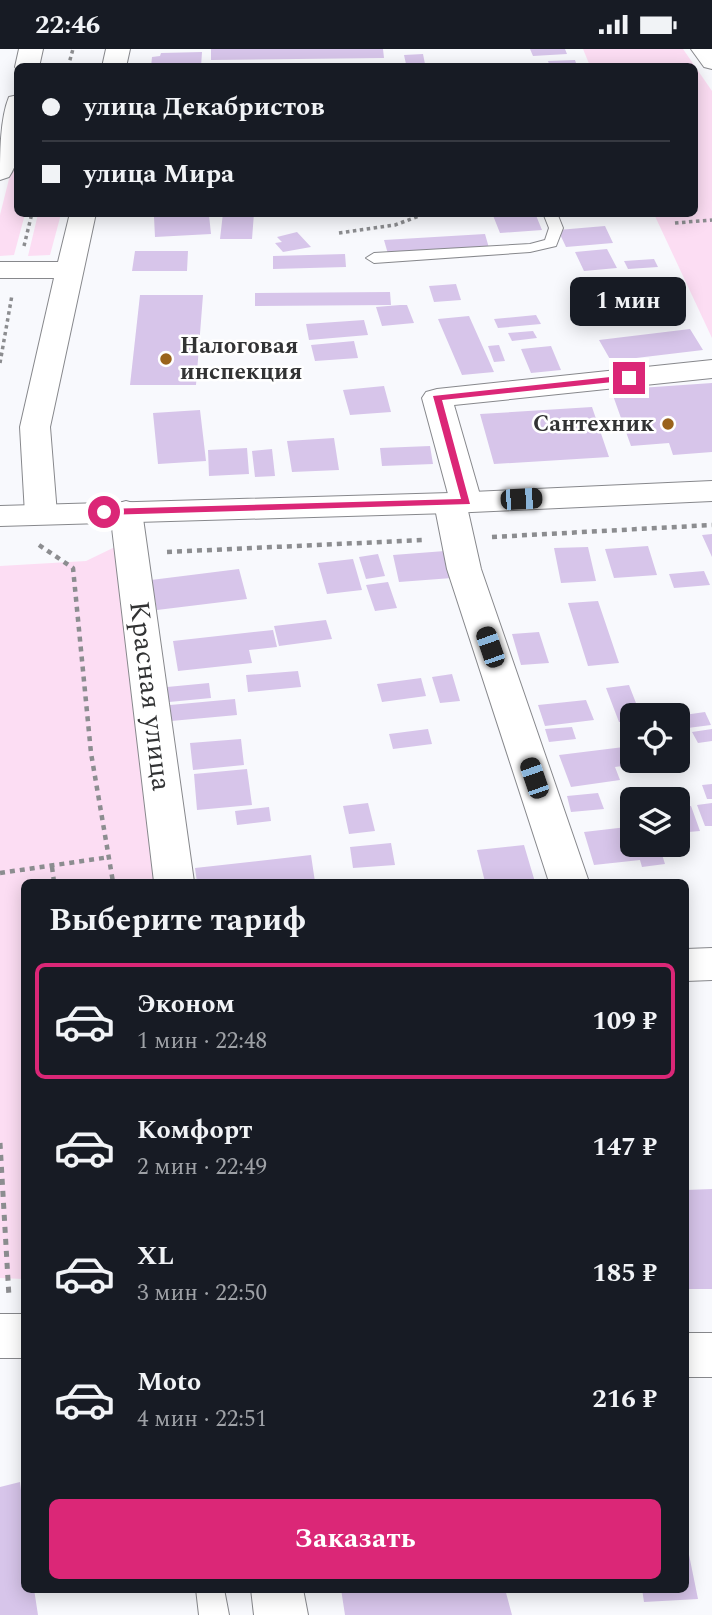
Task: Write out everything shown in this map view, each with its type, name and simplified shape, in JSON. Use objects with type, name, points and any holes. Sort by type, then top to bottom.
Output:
[{"type":"street","points":[[703,49],[712,62]]},
{"type":"street","points":[[0,171],[14,117]]},
{"type":"street","points":[[36,527],[35,428],[82,217]]},
{"type":"street","points":[[0,270],[71,270]]},
{"type":"street","points":[[568,879],[464,569],[458,539],[458,503],[437,398],[712,369]]},
{"type":"street","points":[[0,516],[36,527],[126,511],[458,503],[712,491]]},
{"type":"street","name":"Красная улица","points":[[126,511],[174,879]]},
{"type":"street","points":[[689,965],[712,964]]},
{"type":"street","points":[[689,1355],[712,1355]]},
{"type":"street","points":[[278,1593],[281,1615]]},
{"type":"lane","points":[[374,258],[530,248],[551,243],[556,228],[552,217]]},
{"type":"lane","points":[[211,1593],[214,1615]]},
{"type":"path","points":[[339,233],[381,229],[419,217]]},
{"type":"path","points":[[674,223],[712,220]]},
{"type":"path","points":[[131,553],[712,525]]},
{"type":"path","points":[[36,527],[73,568],[91,753],[113,879]]},
{"type":"path","points":[[0,873],[110,856]]},
{"type":"path","points":[[52,867],[54,879]]},
{"type":"path","points":[[0,1143],[12,1336]]},
{"type":"shaded area","points":[[583,49],[683,49],[693,63],[589,63]]},
{"type":"shaded area","points":[[698,71],[712,91],[712,338],[655,217],[698,217]]},
{"type":"shaded area","points":[[14,159],[14,217],[24,217],[14,255],[0,256],[0,215]]},
{"type":"shaded area","points":[[37,217],[60,217],[50,255],[28,256]]},
{"type":"shaded area","points":[[117,546],[162,879],[21,879],[21,1279],[0,1278],[0,566],[86,561]]},
{"type":"building","points":[[211,49],[383,49],[384,58],[211,60]]},
{"type":"building","points":[[530,49],[565,49],[567,54],[533,56]]},
{"type":"building","points":[[202,52],[201,63],[151,63],[152,57],[160,56],[161,53]]},
{"type":"building","points":[[423,54],[425,63],[406,63],[404,55]]},
{"type":"building","points":[[575,60],[576,63],[549,63],[548,61]]},
{"type":"building","points":[[154,217],[209,217],[211,234],[155,237]]},
{"type":"building","points":[[223,217],[254,217],[252,239],[220,239]]},
{"type":"building","points":[[494,217],[537,217],[542,230],[500,233]]},
{"type":"building","points":[[605,226],[613,243],[566,247],[558,230]]},
{"type":"building","points":[[297,232],[311,247],[283,252],[275,243],[282,242],[277,237]]},
{"type":"building","points":[[485,234],[489,248],[388,254],[384,240]]},
{"type":"building","points":[[607,249],[617,268],[584,271],[575,252]]},
{"type":"building","points":[[135,251],[188,251],[187,271],[132,271]]},
{"type":"building","points":[[345,254],[346,267],[273,269],[273,256]]},
{"type":"building","points":[[654,259],[658,267],[628,269],[624,261]]},
{"type":"building","points":[[456,284],[461,300],[434,302],[429,286]]},
{"type":"building","points":[[655,285],[660,296],[615,299],[610,289]]},
{"type":"building","points":[[390,292],[391,305],[255,306],[255,293]]},
{"type":"building","name":"Налоговая инспекция","points":[[140,295],[203,295],[196,385],[130,385]]},
{"type":"building","points":[[633,300],[640,313],[623,315],[616,302]]},
{"type":"building","points":[[407,305],[414,323],[382,326],[376,307]]},
{"type":"building","points":[[536,315],[541,324],[498,328],[494,319]]},
{"type":"building","points":[[469,316],[494,372],[462,375],[438,319]]},
{"type":"building","points":[[364,320],[368,335],[309,340],[306,324]]},
{"type":"building","points":[[690,329],[703,350],[611,361],[599,340]]},
{"type":"building","points":[[533,331],[537,338],[512,341],[508,333]]},
{"type":"building","points":[[354,341],[358,358],[315,361],[311,345]]},
{"type":"building","points":[[499,345],[505,361],[494,362],[488,346]]},
{"type":"building","points":[[551,346],[561,370],[531,373],[521,349]]},
{"type":"building","name":"Сантехник","points":[[712,383],[712,452],[673,455],[669,443],[631,446],[611,390]]},
{"type":"building","points":[[384,386],[391,412],[350,415],[343,390]]},
{"type":"building","points":[[592,407],[609,457],[494,464],[480,414]]},
{"type":"building","points":[[200,410],[206,461],[158,464],[153,413]]},
{"type":"building","points":[[334,438],[339,470],[292,472],[287,441]]},
{"type":"building","points":[[430,446],[433,464],[382,466],[380,448]]},
{"type":"building","points":[[247,448],[249,474],[209,476],[208,450]]},
{"type":"building","points":[[272,449],[275,476],[255,477],[252,451]]},
{"type":"building","points":[[712,534],[712,557],[702,535]]},
{"type":"building","points":[[648,546],[657,575],[614,578],[605,549]]},
{"type":"building","points":[[588,547],[596,581],[561,583],[554,548]]},
{"type":"building","points":[[445,551],[452,578],[399,582],[393,555]]},
{"type":"building","points":[[378,554],[385,576],[366,579],[359,557]]},
{"type":"building","points":[[353,559],[362,590],[327,594],[318,563]]},
{"type":"building","points":[[239,569],[247,599],[157,610],[151,580]]},
{"type":"building","points":[[704,571],[710,585],[674,588],[669,574]]},
{"type":"building","points":[[388,582],[397,608],[375,611],[366,585]]},
{"type":"building","points":[[598,601],[619,663],[588,666],[568,603]]},
{"type":"building","points":[[326,620],[332,639],[279,646],[274,626]]},
{"type":"building","points":[[273,630],[277,647],[249,650],[252,663],[178,671],[173,641]]},
{"type":"building","points":[[539,632],[549,663],[521,665],[512,634]]},
{"type":"building","points":[[298,671],[301,687],[248,692],[246,675]]},
{"type":"building","points":[[452,674],[460,701],[440,703],[432,677]]},
{"type":"building","points":[[421,678],[426,696],[382,702],[377,684]]},
{"type":"building","points":[[209,683],[211,698],[169,702],[167,687]]},
{"type":"building","points":[[629,685],[636,703],[620,703],[620,722],[619,722],[606,688]]},
{"type":"building","points":[[235,699],[237,715],[171,721],[170,705]]},
{"type":"building","points":[[586,700],[594,720],[545,726],[538,705]]},
{"type":"building","points":[[705,712],[711,725],[690,728],[690,714]]},
{"type":"building","points":[[572,727],[576,739],[549,742],[545,729]]},
{"type":"building","points":[[428,729],[432,744],[393,749],[389,734]]},
{"type":"building","points":[[712,729],[712,741],[698,743],[692,732]]},
{"type":"building","points":[[241,739],[244,765],[193,770],[190,743]]},
{"type":"building","points":[[620,747],[620,766],[615,767],[620,780],[571,787],[559,755]]},
{"type":"building","points":[[247,769],[252,805],[197,810],[194,774]]},
{"type":"building","points":[[712,784],[712,799],[707,799],[702,785]]},
{"type":"building","points":[[598,793],[604,809],[571,812],[567,796]]},
{"type":"building","points":[[368,803],[375,831],[349,834],[343,806]]},
{"type":"building","points":[[712,803],[712,826],[705,826],[697,805]]},
{"type":"building","points":[[691,806],[700,831],[690,832]]},
{"type":"building","points":[[269,807],[271,821],[237,825],[235,811]]},
{"type":"building","points":[[620,828],[620,857],[663,857],[665,864],[642,867],[640,860],[594,865],[584,832]]},
{"type":"building","points":[[391,843],[395,865],[353,868],[350,847]]},
{"type":"building","points":[[524,845],[534,879],[484,879],[477,850]]},
{"type":"building","points":[[311,855],[315,879],[197,879],[195,868]]},
{"type":"building","points":[[712,1189],[712,1289],[689,1289],[689,1190]]},
{"type":"building","points":[[20,1482],[21,1593],[35,1593],[38,1615],[0,1615],[0,1487]]},
{"type":"building","points":[[689,1555],[698,1599],[644,1602],[643,1593],[689,1593]]},
{"type":"building","points":[[342,1593],[506,1593],[512,1615],[345,1615]]},
{"type":"place","name":"Налоговая инспекция","points":[[166,359]]},
{"type":"place","name":"Сантехник","points":[[668,424]]},
{"type":"route","points":[[104,512],[466,502],[437,398],[629,378]]}]
